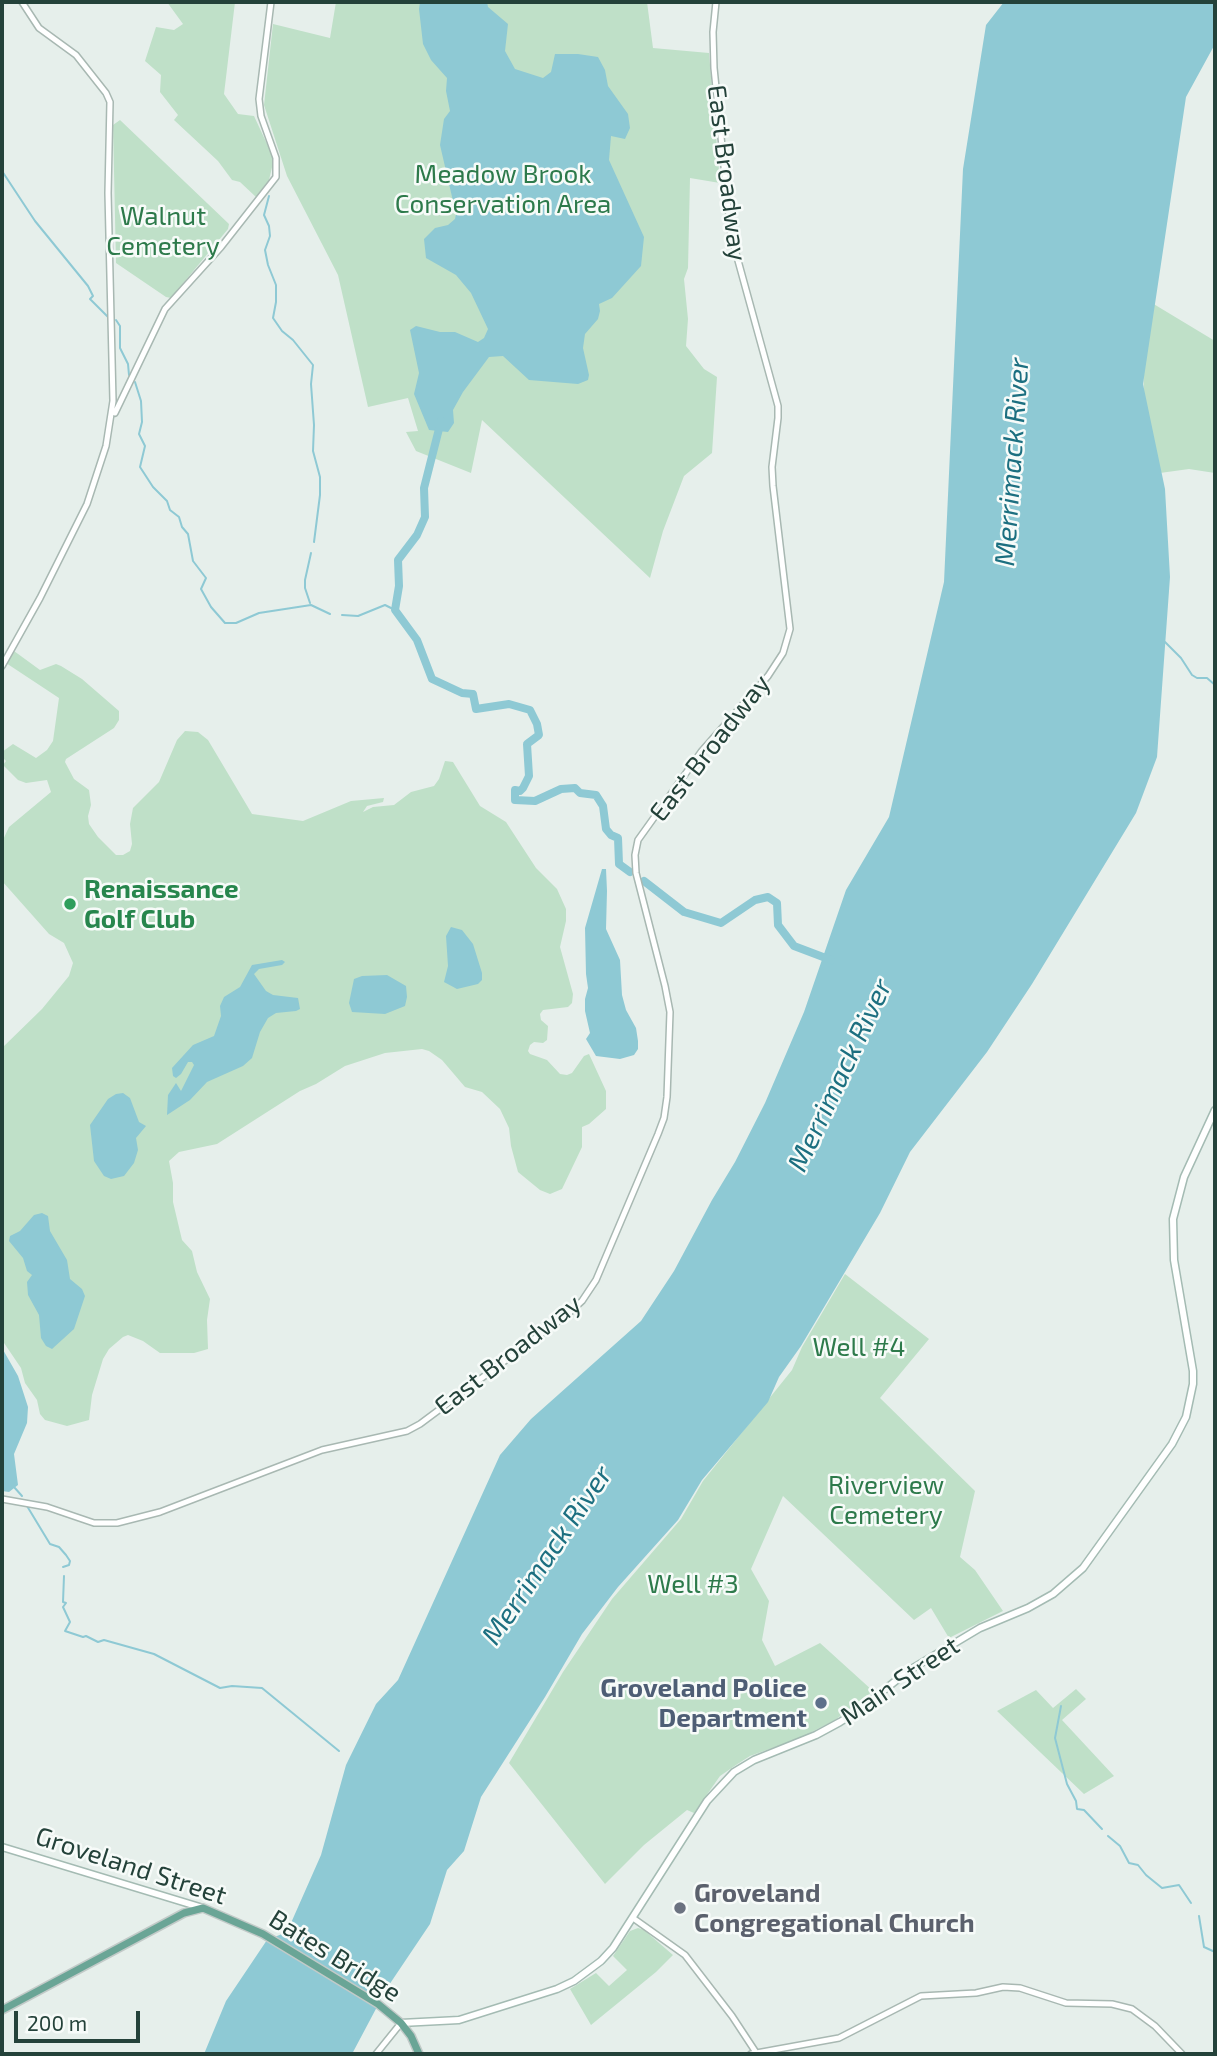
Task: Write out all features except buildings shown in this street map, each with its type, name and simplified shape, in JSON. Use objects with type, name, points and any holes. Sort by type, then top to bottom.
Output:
[{"type":"main road","name":"Main Street","points":[[401,2023],[459,2020],[574,1982],[613,1948],[707,1801],[734,1772],[754,1760],[826,1730],[858,1711],[929,1657],[980,1628],[1028,1608],[1053,1594],[1083,1568],[1172,1444],[1186,1417],[1193,1371],[1174,1260],[1173,1219],[1184,1177],[1215,1110]]},
{"type":"main road","name":"Groveland Street","points":[[2,1847],[203,1908],[246,1927]]},
{"type":"main road","points":[[2,2010],[184,1913],[203,1908]]},
{"type":"main road","name":"Bates Bridge","points":[[246,1927],[263,1934],[389,2012],[411,2036],[419,2054]]},
{"type":"street","points":[[2,666],[87,504],[112,419],[112,296],[108,193],[110,102],[76,55],[40,28],[22,2]]},
{"type":"street","points":[[112,419],[164,309],[221,247],[276,177],[276,158],[261,116],[259,99],[271,2]]},
{"type":"street","name":"East Broadway","points":[[2,1499],[41,1505],[94,1523],[117,1523],[160,1513],[322,1450],[407,1430],[420,1424],[569,1313],[582,1301],[596,1280],[658,1135],[667,1097],[669,1002],[636,873],[638,840],[701,752],[768,676],[783,653],[790,629],[773,487],[772,467],[778,406],[731,235],[714,68],[713,20],[716,2]]},
{"type":"street","points":[[633,1918],[685,1955],[732,2016],[754,2054],[839,2038],[921,1996],[976,1993],[1003,1987],[1020,1988],[1066,2003],[1122,2005],[1140,2013],[1182,2054]]},
{"type":"street","points":[[376,2054],[401,2023]]},
{"type":"green space","points":[[167,2],[235,2],[224,94],[238,114],[254,116],[274,159],[269,180],[256,197],[240,182],[232,180],[218,161],[174,120],[178,115],[160,92],[161,75],[145,61],[156,27],[174,30],[183,24]]},
{"type":"green space","name":"Meadow Brook Conservation Area","points":[[336,2],[647,2],[653,48],[709,53],[720,183],[690,178],[688,268],[684,279],[688,319],[686,346],[704,369],[717,377],[712,453],[684,476],[663,531],[650,578],[482,420],[471,473],[416,451],[406,432],[418,431],[408,398],[368,407],[338,275],[287,176],[264,105],[273,24],[330,38]]},
{"type":"green space","name":"Walnut Cemetery","points":[[120,120],[229,224],[228,229],[171,298],[116,263],[113,125]]},
{"type":"green space","points":[[1152,303],[1215,341],[1215,473],[1189,469],[1160,473],[1144,394],[1143,369]]},
{"type":"green space","name":"Renaissance Golf Club","points":[[14,651],[40,670],[56,664],[61,666],[82,679],[119,711],[119,720],[114,728],[65,762],[74,779],[89,790],[89,824],[116,855],[130,851],[133,808],[159,782],[177,740],[185,731],[198,732],[208,740],[252,814],[303,821],[351,801],[384,798],[383,802],[367,806],[363,812],[373,807],[394,805],[411,792],[434,786],[445,761],[453,762],[480,806],[506,822],[536,868],[557,889],[566,909],[560,947],[573,994],[572,1003],[568,1007],[543,1010],[540,1014],[541,1020],[548,1026],[547,1040],[543,1043],[534,1042],[528,1051],[547,1060],[560,1074],[567,1075],[589,1054],[606,1091],[606,1109],[582,1127],[582,1147],[562,1189],[550,1194],[540,1190],[518,1172],[509,1128],[500,1109],[482,1092],[465,1087],[442,1060],[422,1049],[385,1053],[345,1066],[217,1144],[179,1152],[169,1161],[173,1202],[182,1240],[192,1251],[197,1272],[210,1299],[207,1320],[208,1349],[194,1353],[160,1353],[143,1341],[128,1335],[123,1337],[109,1349],[103,1359],[92,1395],[89,1420],[67,1426],[45,1420],[40,1414],[37,1400],[25,1383],[21,1368],[2,1340],[2,1048],[42,1009],[69,976],[73,963],[64,943],[49,934],[2,881],[2,842],[9,827],[51,792],[47,780],[26,783],[18,780],[3,765],[6,761],[2,752],[13,744],[36,758],[47,750],[53,741],[59,698],[6,663]]},
{"type":"green space","points":[[845,1274],[929,1339],[880,1398],[975,1491],[960,1557],[975,1570],[1003,1611],[949,1638],[931,1608],[914,1620],[783,1496],[751,1569],[769,1601],[762,1640],[775,1666],[820,1643],[873,1691],[835,1720],[800,1738],[750,1756],[720,1776],[694,1813],[687,1810],[644,1845],[605,1884],[509,1763],[563,1672],[612,1599],[681,1519],[703,1481],[792,1370],[802,1347]]},
{"type":"green space","points":[[1076,1689],[1086,1699],[1062,1720],[1114,1776],[1084,1794],[997,1711],[1036,1690],[1053,1708]]},
{"type":"green space","points":[[638,1928],[673,1955],[591,2025],[570,1989],[596,1973],[609,1986],[627,1970],[613,1956],[630,1931]]},
{"type":"water","points":[[420,2],[487,2],[488,7],[508,24],[505,51],[515,69],[543,78],[551,72],[555,54],[598,57],[605,70],[608,86],[628,114],[630,128],[625,139],[611,136],[609,160],[644,237],[641,266],[612,298],[599,304],[598,319],[585,334],[583,348],[588,380],[578,384],[529,380],[503,356],[489,357],[453,410],[454,423],[448,432],[429,430],[414,394],[419,373],[410,330],[416,326],[440,332],[455,332],[478,342],[484,338],[488,329],[471,293],[456,275],[426,258],[424,239],[435,228],[448,225],[455,219],[456,214],[440,145],[444,119],[450,111],[446,91],[447,78],[431,60],[423,44]]},
{"type":"water","name":"Merrimack River","points":[[1004,2],[1215,2],[1215,44],[1186,97],[1143,384],[1165,489],[1170,577],[1157,757],[1136,813],[1032,984],[987,1052],[910,1152],[880,1213],[801,1346],[779,1377],[768,1402],[702,1480],[678,1520],[618,1587],[582,1634],[481,1797],[464,1851],[447,1870],[430,1924],[387,1988],[352,2054],[204,2054],[226,2001],[267,1940],[287,1932],[321,1855],[346,1765],[376,1704],[398,1680],[500,1455],[531,1419],[641,1321],[674,1271],[735,1162],[765,1103],[804,1012],[846,890],[889,817],[944,582],[963,169],[986,25]]},
{"type":"water","points":[[602,869],[606,869],[606,929],[620,960],[622,995],[626,1010],[636,1028],[638,1041],[638,1049],[634,1055],[620,1059],[596,1056],[586,1039],[590,1033],[585,1011],[588,988],[585,928]]},
{"type":"water","points":[[451,927],[462,930],[473,944],[482,973],[482,980],[478,984],[457,989],[444,982],[448,966],[446,936]]},
{"type":"water","points":[[282,960],[285,962],[282,965],[259,969],[254,974],[266,991],[273,995],[298,998],[300,1009],[276,1013],[268,1018],[260,1032],[252,1058],[243,1066],[207,1082],[190,1100],[167,1115],[168,1095],[176,1083],[181,1091],[194,1065],[188,1062],[176,1078],[172,1068],[193,1045],[214,1036],[224,997],[240,987],[252,965]]},
{"type":"water","points":[[387,975],[406,986],[405,1006],[385,1014],[352,1012],[349,1003],[354,979]]},
{"type":"water","points":[[123,1093],[130,1098],[139,1122],[146,1126],[136,1138],[138,1150],[134,1163],[124,1176],[111,1179],[104,1176],[94,1161],[90,1125],[108,1099]]},
{"type":"water","points":[[42,1213],[48,1216],[50,1231],[67,1260],[70,1279],[82,1289],[85,1296],[74,1329],[52,1349],[46,1346],[41,1338],[39,1315],[28,1295],[27,1282],[32,1275],[9,1241],[10,1236],[20,1231],[34,1215]]},
{"type":"water","points":[[2,1348],[18,1376],[28,1407],[27,1423],[14,1454],[18,1485],[9,1492],[2,1491]]},
{"type":"waterway","points":[[2,171],[35,221],[88,286],[93,296],[90,299],[108,317]]},
{"type":"waterway","points":[[269,196],[264,215],[270,236],[265,250],[276,285],[273,318],[313,365],[313,451],[320,477],[314,542]]},
{"type":"waterway","points":[[116,320],[120,326],[120,348],[128,364],[129,375]]},
{"type":"waterway","points":[[135,382],[141,401],[142,422],[139,434],[145,446],[140,467],[153,487],[167,501],[170,510],[179,517],[188,534],[193,561],[206,578],[201,589],[211,607],[225,623],[236,623],[259,613],[311,605],[330,614]]},
{"type":"waterway","points":[[441,421],[424,488],[425,517],[417,535],[398,560],[399,586],[395,610],[417,640],[432,679],[462,693],[473,694],[476,709],[509,704],[530,710],[539,735],[527,744],[529,776],[523,788],[520,791],[515,790],[515,800],[535,801],[561,789],[575,788],[580,793],[596,795],[603,806],[606,829],[618,838],[619,864],[630,872]]},
{"type":"waterway","points":[[310,603],[305,580],[311,553]]},
{"type":"waterway","points":[[342,615],[358,616],[385,605],[395,610]]},
{"type":"waterway","points":[[1165,642],[1181,658],[1192,675],[1207,678],[1215,685]]},
{"type":"waterway","points":[[644,881],[684,912],[721,923],[755,900],[768,897],[777,903],[778,925],[794,946],[831,960]]},
{"type":"waterway","points":[[14,1487],[22,1496]]},
{"type":"waterway","points":[[27,1506],[50,1544],[59,1547],[70,1561],[69,1565],[63,1567]]},
{"type":"waterway","points":[[64,1576],[63,1602],[66,1603],[63,1607],[70,1622],[65,1631],[98,1642],[104,1640],[154,1654],[220,1688],[262,1688],[339,1751]]},
{"type":"waterway","points":[[1061,1706],[1055,1738],[1067,1784],[1077,1809],[1084,1810],[1102,1829]]},
{"type":"waterway","points":[[1108,1836],[1120,1846],[1129,1863],[1138,1865],[1162,1888],[1179,1885],[1191,1903]]},
{"type":"waterway","points":[[1199,1916],[1204,1947],[1215,1952]]},
{"type":"place","name":"Renaissance Golf Club","points":[[70,904]]},
{"type":"place","name":"Groveland Police Department","points":[[821,1703]]},
{"type":"place","name":"Groveland Congregational Church","points":[[680,1908]]},
{"type":"park label","name":"Well #4","points":[[859,1347]]},
{"type":"park label","name":"Riverview Cemetery","points":[[886,1500]]},
{"type":"park label","name":"Well #3","points":[[693,1584]]}]
